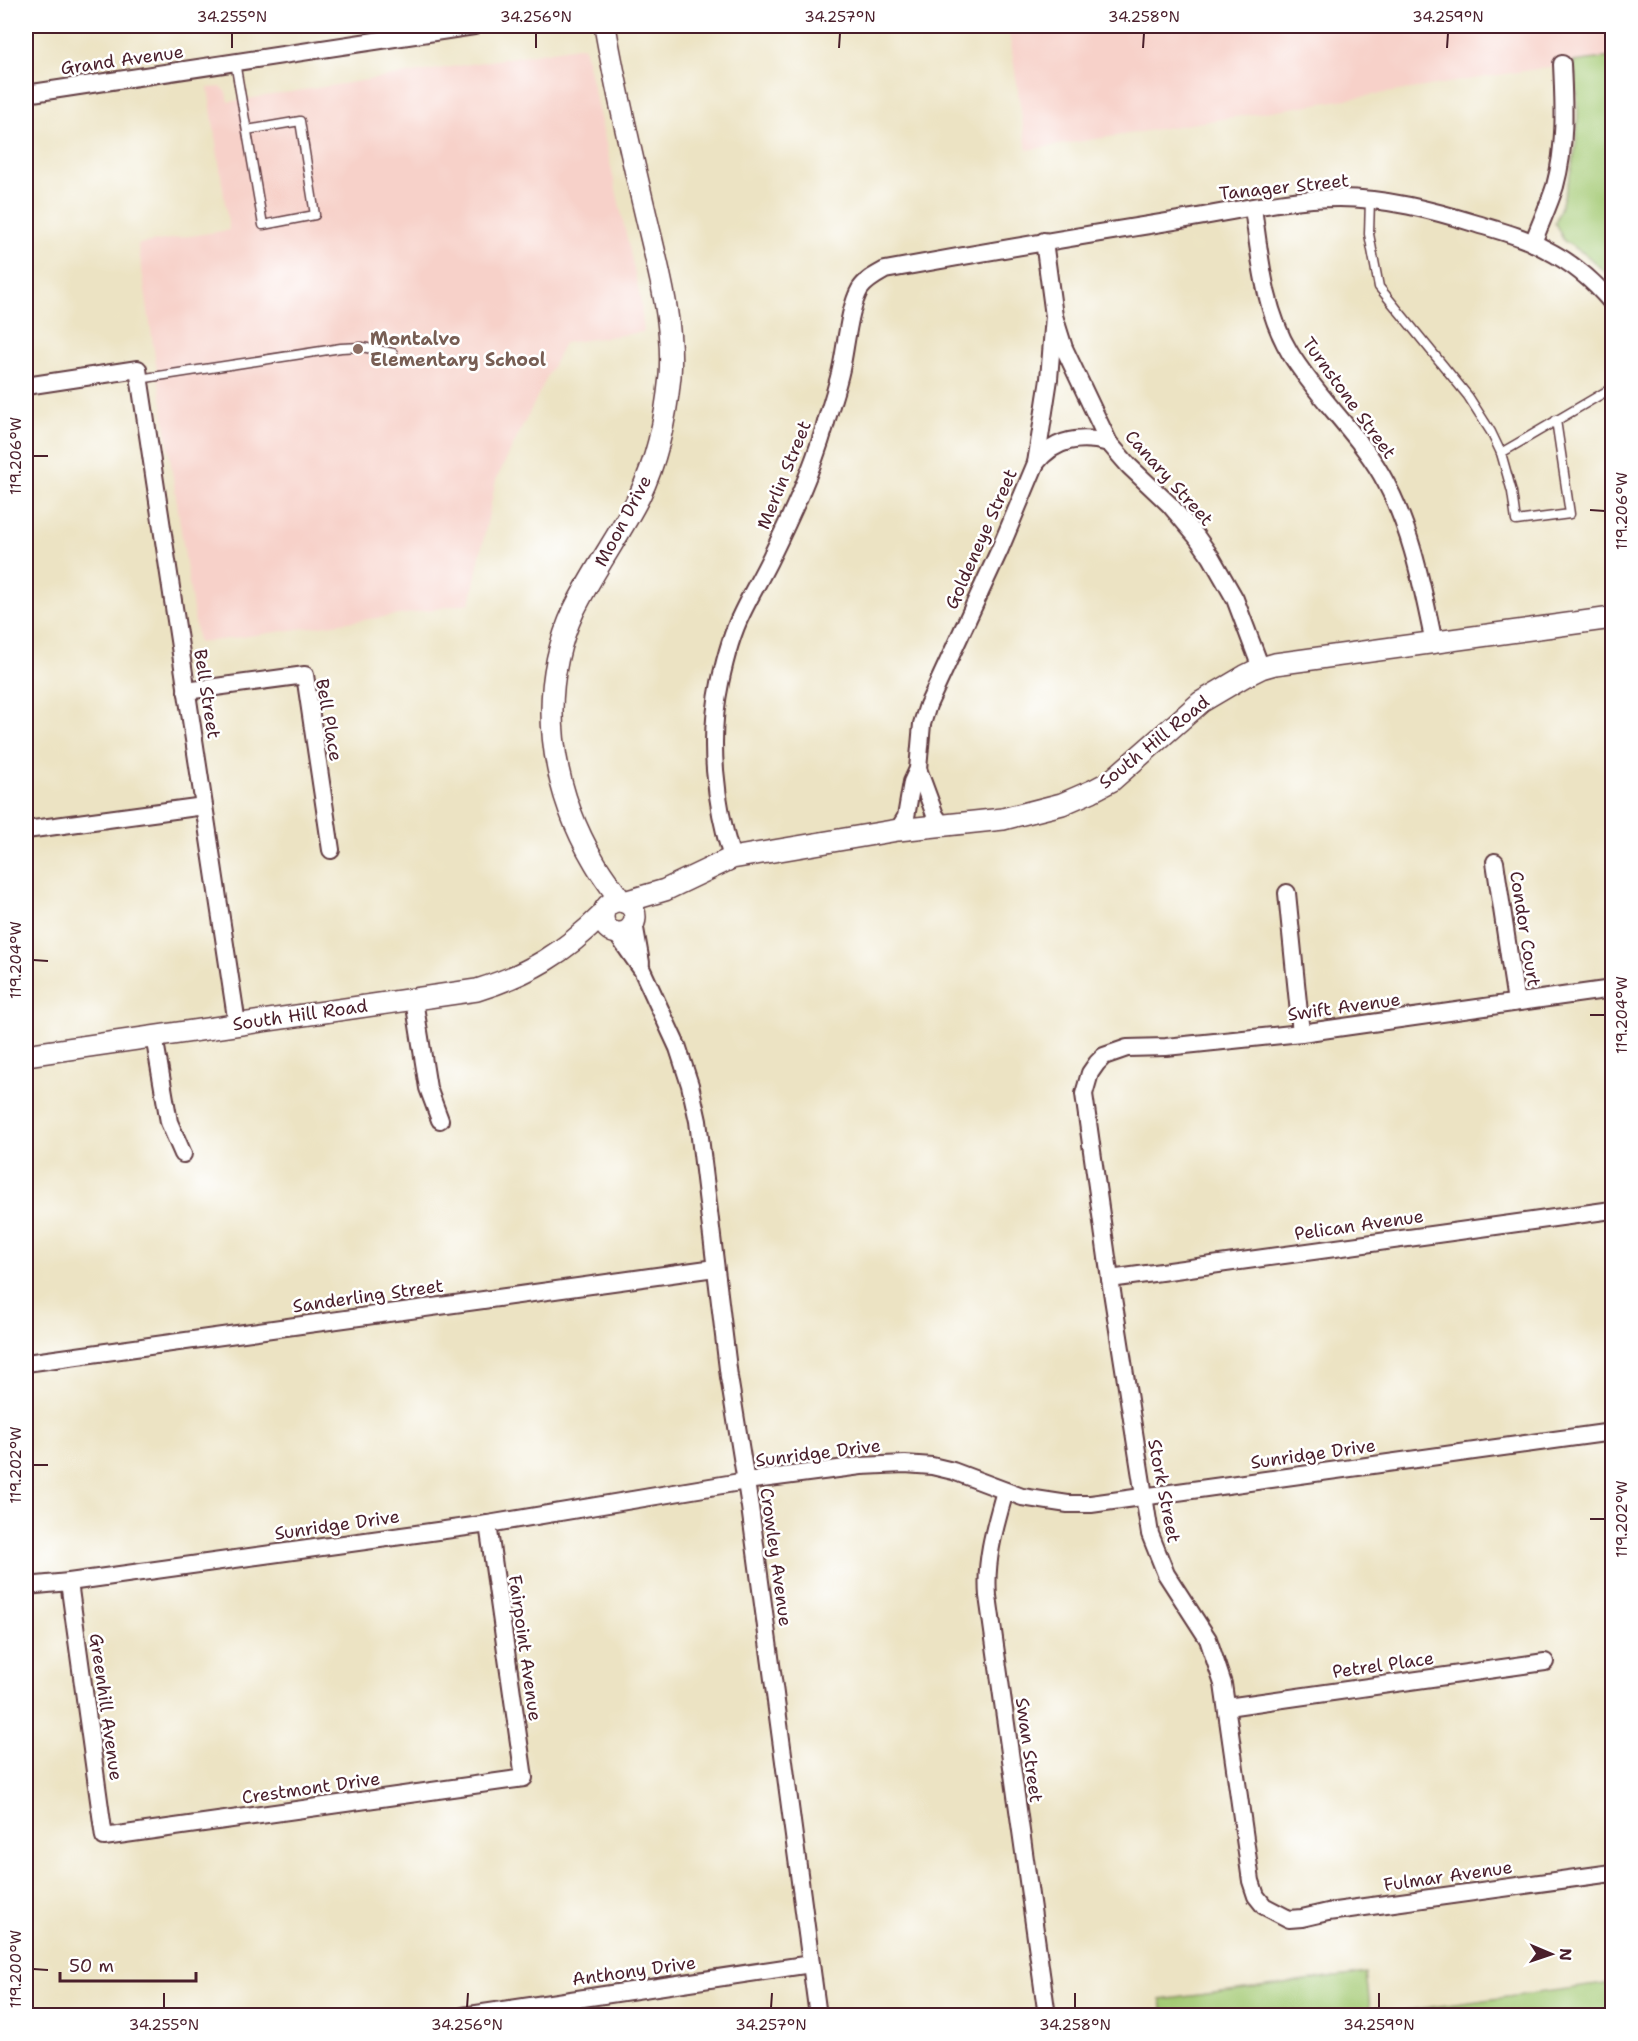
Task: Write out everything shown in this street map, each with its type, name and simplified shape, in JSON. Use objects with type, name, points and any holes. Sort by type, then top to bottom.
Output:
[{"type":"street","name":"Grand Avenue","points":[[26,94],[474,26]]},
{"type":"street","name":"Moon Drive","points":[[605,26],[615,86],[661,281],[669,340],[670,373],[665,415],[651,468],[639,495],[574,610],[562,643],[552,697],[551,729],[563,792],[573,819],[619,917]]},
{"type":"street","points":[[1533,243],[1555,187],[1563,149],[1565,113],[1562,64]]},
{"type":"street","name":"Tanager Street","points":[[1044,241],[1253,208],[1337,198],[1370,199],[1458,218],[1533,243],[1572,266],[1600,289],[1612,303]]},
{"type":"street","name":"Turnstone Street","points":[[1253,208],[1266,290],[1276,325],[1290,354],[1359,440],[1381,474],[1400,513],[1413,548],[1434,643]]},
{"type":"street","name":"Canary Street","points":[[1044,241],[1054,316],[1064,348],[1109,443],[1129,466],[1170,505],[1196,536],[1235,599],[1261,668]]},
{"type":"street","name":"Merlin Street","points":[[732,858],[725,836],[718,798],[714,720],[720,684],[728,649],[741,615],[799,499],[822,436],[840,372],[855,301],[861,288],[872,277],[885,270],[1044,241]]},
{"type":"street","name":"Goldeneye Street","points":[[898,830],[906,817],[912,783],[918,769],[922,724],[928,705],[1000,549],[1035,463],[1049,380],[1054,316]]},
{"type":"street","points":[[26,386],[138,374]]},
{"type":"street","name":"Bell Street","points":[[138,374],[237,1024]]},
{"type":"street","points":[[1035,463],[1053,445],[1088,439],[1109,443]]},
{"type":"street","name":"South Hill Road","points":[[26,1055],[477,990],[504,982],[528,970],[665,890],[732,858],[898,830],[1003,819],[1062,804],[1111,781],[1201,702],[1228,684],[1261,668],[1612,618]]},
{"type":"street","name":"Bell Place","points":[[186,691],[304,675],[331,850]]},
{"type":"street","name":"Goldeneye Street","points":[[918,769],[935,815],[942,825]]},
{"type":"street","points":[[26,830],[204,806]]},
{"type":"street","name":"Condor Court","points":[[1495,862],[1516,1002]]},
{"type":"street","points":[[1287,893],[1301,1033]]},
{"type":"street","name":"Crowley Avenue","points":[[619,917],[678,1048],[698,1121],[729,1377],[746,1481],[818,2016]]},
{"type":"street","name":"Swift Avenue","points":[[1090,1073],[1104,1056],[1127,1048],[1166,1047],[1301,1033],[1612,989]]},
{"type":"street","points":[[414,1000],[428,1088],[440,1120]]},
{"type":"street","points":[[154,1036],[169,1122],[183,1154]]},
{"type":"street","name":"Stork Street","points":[[1090,1073],[1084,1094],[1085,1109],[1092,1141],[1110,1279],[1150,1534],[1166,1574],[1208,1639],[1223,1684],[1251,1881],[1256,1896],[1264,1906],[1289,1919]]},
{"type":"street","name":"Pelican Avenue","points":[[1110,1279],[1612,1210]]},
{"type":"street","name":"Sanderling Street","points":[[26,1363],[715,1268]]},
{"type":"street","name":"Sunridge Drive","points":[[26,1586],[488,1524],[746,1481],[861,1466],[905,1464],[932,1466],[953,1471],[1005,1491],[1047,1502],[1091,1504],[1612,1432]]},
{"type":"street","name":"Swan Street","points":[[1005,1491],[986,1574],[1047,2016]]},
{"type":"street","name":"Fairpoint Avenue","points":[[488,1524],[524,1778]]},
{"type":"street","name":"Greenhill Avenue","points":[[69,1582],[104,1837]]},
{"type":"street","name":"Petrel Place","points":[[1227,1707],[1545,1662]]},
{"type":"street","name":"Crestmont Drive","points":[[104,1837],[524,1778]]},
{"type":"street","name":"Fulmar Avenue","points":[[1289,1919],[1612,1873]]},
{"type":"street","name":"Anthony Drive","points":[[463,2016],[811,1964]]},
{"type":"lane","points":[[235,63],[263,225],[315,215],[300,121],[247,130]]},
{"type":"lane","points":[[1370,199],[1369,234],[1379,287],[1468,396],[1491,432],[1508,474],[1516,521],[1570,514],[1556,420]]},
{"type":"lane","points":[[138,374],[341,348],[362,347],[393,353]]},
{"type":"lane","points":[[1501,453],[1612,388]]},
{"type":"shaded area","points":[[1008,26],[1612,26],[1612,57],[1027,150]]},
{"type":"shaded area","name":"Montalvo Elementary School","points":[[584,46],[640,297],[644,332],[564,343],[496,480],[470,603],[198,643],[138,244],[229,230],[208,88],[221,87],[226,92],[228,102]]},
{"type":"green space","points":[[1612,57],[1612,278],[1585,254],[1564,241],[1555,223],[1568,182],[1576,144],[1578,105],[1573,62]]},
{"type":"green space","points":[[1366,1973],[1371,2015],[1163,2015],[1161,2000]]},
{"type":"green space","points":[[1612,1983],[1612,2015],[1373,2015]]},
{"type":"place","name":"Montalvo Elementary School","points":[[358,349]]}]
